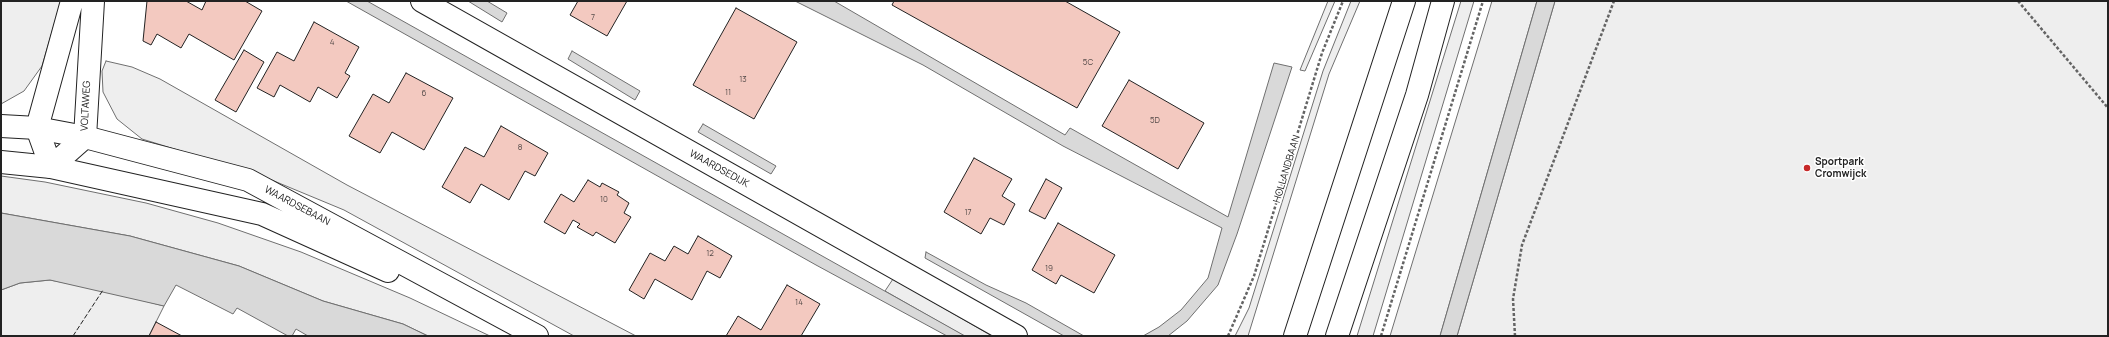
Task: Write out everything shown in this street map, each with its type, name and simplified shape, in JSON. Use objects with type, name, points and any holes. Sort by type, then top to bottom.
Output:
[{"type":"main road","points":[[51,167],[37,128],[72,1]]},
{"type":"main road","name":"VOLTAWEG","points":[[51,167],[85,137],[93,1]]},
{"type":"main road","name":"WAARDSEDIJK","points":[[422,1],[1016,336]]},
{"type":"main road","points":[[1295,336],[1404,1]]},
{"type":"main road","points":[[1337,336],[1417,95],[1443,1]]},
{"type":"main road","name":"WAARDSEBAAN","points":[[1,126],[37,128],[85,137],[248,180],[537,336]]},
{"type":"main road","name":"WAARDSEBAAN","points":[[1,162],[51,167],[262,214],[533,336]]},
{"type":"path","name":"HOLLANDBAAN","points":[[1228,336],[1254,276],[1322,53],[1343,1]]},
{"type":"path","points":[[1381,336],[1483,1]]},
{"type":"path","points":[[1515,336],[1513,299],[1522,245],[1614,1]]},
{"type":"path","points":[[2018,1],[2108,108]]},
{"type":"shaded area","points":[[1,1],[61,1],[42,66],[24,91],[1,104]]},
{"type":"shaded area","points":[[346,1],[367,1],[965,336],[947,336],[816,265]]},
{"type":"shaded area","points":[[468,1],[487,1],[507,13],[502,22]]},
{"type":"shaded area","points":[[795,1],[834,1],[1065,135],[1070,128],[1228,217],[1274,63],[1292,67],[1237,234],[1218,285],[1187,321],[1168,336],[1143,336],[1159,327],[1181,310],[1208,278],[1222,228],[1063,146],[923,65]]},
{"type":"shaded area","points":[[1328,1],[1335,1],[1305,71],[1300,70]]},
{"type":"shaded area","points":[[1351,1],[1360,1],[1329,74],[1248,336],[1235,336],[1249,308],[1323,71]]},
{"type":"shaded area","points":[[1461,1],[1474,1],[1373,336],[1357,336]]},
{"type":"shaded area","points":[[1492,1],[1537,1],[1440,336],[1390,336]]},
{"type":"shaded area","points":[[1537,1],[1555,1],[1457,336],[1440,336]]},
{"type":"shaded area","name":"Sportpark Cromwijck","points":[[1555,1],[2108,1],[2108,336],[1457,336]]},
{"type":"shaded area","points":[[572,51],[640,91],[635,100],[568,59]]},
{"type":"shaded area","points":[[106,61],[132,67],[160,79],[347,185],[636,336],[574,336],[344,210],[262,176],[142,139],[117,119],[103,92],[102,71]]},
{"type":"shaded area","points":[[703,124],[776,166],[771,174],[698,132]]},
{"type":"shaded area","points":[[1,176],[45,182],[146,203],[218,223],[301,252],[410,298],[490,336],[428,336],[403,324],[323,301],[239,266],[130,236],[1,213]]},
{"type":"shaded area","points":[[1,213],[130,236],[239,266],[323,301],[403,324],[428,336],[308,336],[296,329],[292,336],[288,336],[237,308],[233,314],[176,285],[164,306],[50,280],[20,283],[1,290]]},
{"type":"shaded area","points":[[926,252],[986,285],[1026,303],[1084,336],[1064,336],[925,258]]},
{"type":"shaded area","points":[[893,279],[992,336],[964,336],[885,291]]},
{"type":"shaded area","points":[[50,280],[103,290],[164,306],[149,336],[1,336],[1,290],[20,283]]},
{"type":"building","points":[[147,1],[186,1],[202,10],[206,1],[245,1],[262,11],[234,60],[189,34],[181,48],[157,34],[151,45],[143,41]]},
{"type":"building","points":[[578,1],[627,1],[607,36],[570,15]]},
{"type":"building","points":[[894,1],[1065,1],[1120,32],[1077,108],[892,5]]},
{"type":"building","points":[[736,8],[797,42],[754,119],[693,85]]},
{"type":"building","points":[[314,22],[359,47],[345,73],[350,76],[337,98],[318,87],[310,102],[280,85],[274,97],[257,88],[277,52],[294,61]]},
{"type":"building","points":[[244,50],[264,62],[236,112],[215,100]]},
{"type":"building","points":[[406,73],[453,98],[424,150],[392,132],[380,153],[349,136],[373,94],[389,103]]},
{"type":"building","points":[[1129,80],[1204,123],[1178,169],[1102,126]]},
{"type":"building","points":[[501,126],[548,153],[535,176],[525,171],[509,200],[481,184],[470,203],[442,187],[465,147],[484,157]]},
{"type":"building","points":[[974,158],[1012,179],[1002,196],[1015,204],[1004,225],[990,218],[981,234],[944,212]]},
{"type":"building","points":[[1046,179],[1062,188],[1045,219],[1029,211]]},
{"type":"building","points":[[588,180],[600,187],[602,183],[619,192],[617,195],[629,203],[624,213],[631,217],[615,243],[596,232],[593,236],[577,227],[580,224],[573,220],[565,234],[544,222],[561,194],[574,202]]},
{"type":"building","points":[[1058,223],[1115,255],[1094,293],[1061,275],[1056,284],[1032,270]]},
{"type":"building","points":[[698,236],[732,256],[720,278],[707,271],[692,300],[655,279],[644,299],[629,290],[650,253],[665,261],[674,246],[688,254]]},
{"type":"building","points":[[787,285],[820,304],[801,336],[726,336],[738,316],[761,330]]},
{"type":"building","points":[[156,322],[182,336],[149,336]]},
{"type":"fence","points":[[73,336],[103,290]]},
{"type":"place","name":"Sportpark Cromwijck","points":[[1807,168]]}]
